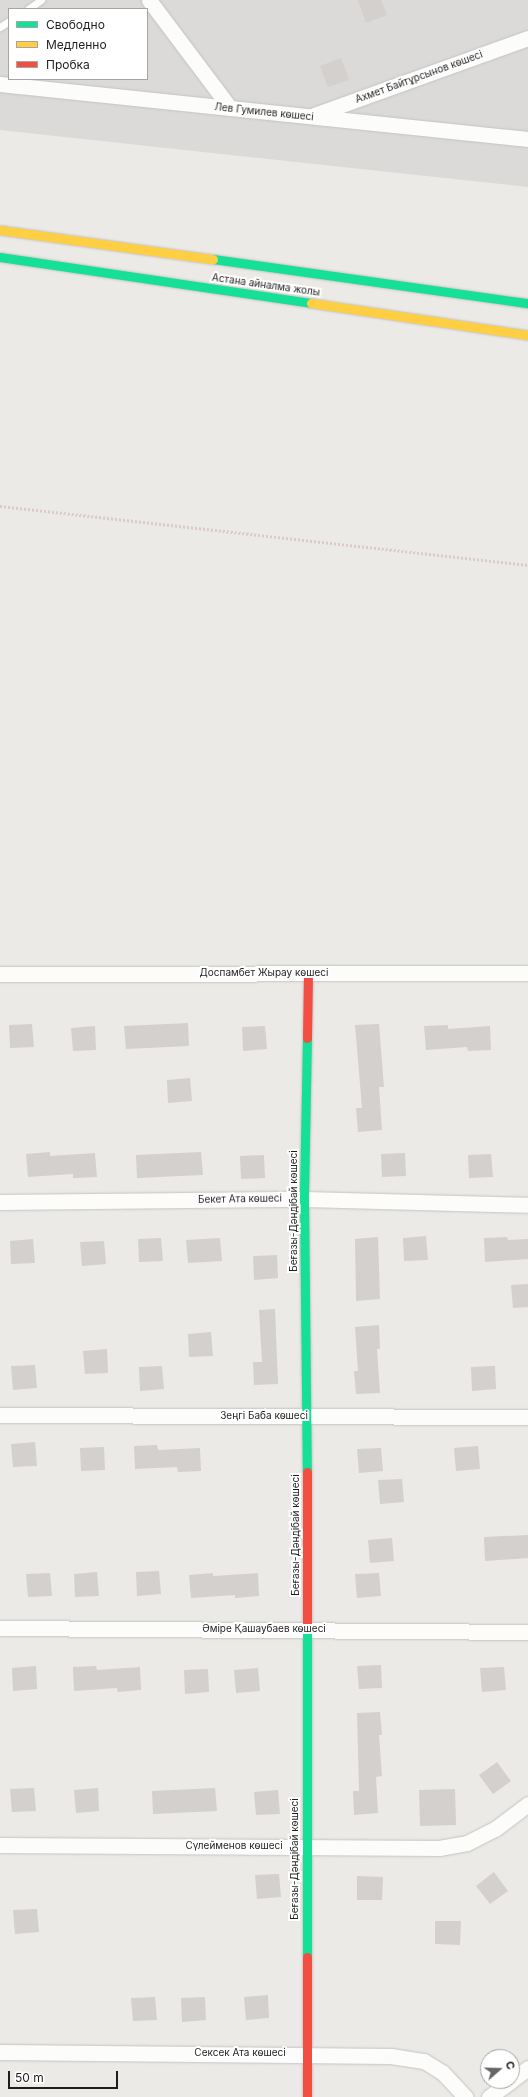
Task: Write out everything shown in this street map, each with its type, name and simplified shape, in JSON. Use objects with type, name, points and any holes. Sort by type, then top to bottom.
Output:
[{"type":"main road","name":"Астана айналма жолы","points":[[0,230],[528,303]]},
{"type":"main road","name":"Астана айналма жолы","points":[[0,257],[528,335]]},
{"type":"main road","name":"Беғазы-Дәндібай көшесі","points":[[307,2097],[307,1416],[304,1199],[308,973]]},
{"type":"street","points":[[149,0],[230,108]]},
{"type":"street","name":"Ахмет Байтұрсынов көшесі","points":[[309,116],[528,38]]},
{"type":"street","name":"Лев Гумилев көшесі","points":[[0,84],[528,139]]},
{"type":"street","name":"Доспамбет Жырау көшесі","points":[[0,974],[528,973]]},
{"type":"street","name":"Бекет Ата көшесі","points":[[0,1202],[304,1199],[528,1205]]},
{"type":"street","name":"Зеңгі Баба көшесі","points":[[0,1415],[528,1417]]},
{"type":"street","name":"Әміре Қашаубаев көшесі","points":[[0,1628],[306,1629],[528,1632]]},
{"type":"street","name":"Сүлейменов көшесі","points":[[0,1845],[439,1848],[467,1843],[495,1829],[528,1804]]},
{"type":"street","name":"Сексек Ата көшесі","points":[[0,2052],[391,2056],[424,2061],[443,2073],[465,2097]]},
{"type":"street","points":[[489,2097],[499,2089]]},
{"type":"lane","points":[[29,8],[41,0]]},
{"type":"path","points":[[0,506],[528,565]]},
{"type":"shaded area","points":[[0,0],[528,0],[528,187],[0,130]]},
{"type":"building","points":[[358,0],[381,0],[387,15],[366,23]]},
{"type":"building","points":[[341,58],[349,80],[328,87],[320,66]]},
{"type":"building","points":[[188,1023],[189,1046],[126,1049],[124,1026]]},
{"type":"building","points":[[32,1024],[34,1047],[10,1048],[9,1025]]},
{"type":"building","points":[[379,1024],[384,1087],[379,1087],[382,1130],[358,1132],[356,1108],[362,1108],[355,1025]]},
{"type":"building","points":[[448,1025],[448,1029],[490,1026],[491,1050],[468,1051],[467,1047],[426,1050],[424,1026]]},
{"type":"building","points":[[95,1026],[96,1050],[73,1051],[71,1028]]},
{"type":"building","points":[[265,1026],[267,1049],[243,1051],[242,1027]]},
{"type":"building","points":[[190,1078],[192,1101],[168,1103],[167,1080]]},
{"type":"building","points":[[50,1152],[50,1156],[95,1153],[97,1177],[73,1178],[73,1174],[28,1177],[26,1154]]},
{"type":"building","points":[[201,1152],[203,1175],[137,1178],[136,1155]]},
{"type":"building","points":[[405,1153],[406,1176],[382,1177],[381,1154]]},
{"type":"building","points":[[491,1154],[493,1177],[469,1178],[468,1155]]},
{"type":"building","points":[[264,1155],[265,1178],[241,1179],[240,1156]]},
{"type":"building","points":[[426,1236],[428,1260],[404,1261],[403,1238]]},
{"type":"building","points":[[378,1237],[380,1299],[356,1301],[355,1239]]},
{"type":"building","points":[[507,1237],[508,1240],[528,1239],[528,1259],[485,1262],[484,1238]]},
{"type":"building","points":[[161,1238],[163,1261],[139,1262],[138,1239]]},
{"type":"building","points":[[220,1238],[222,1261],[188,1263],[186,1240]]},
{"type":"building","points":[[33,1239],[35,1263],[11,1264],[10,1241]]},
{"type":"building","points":[[104,1241],[106,1264],[82,1266],[80,1242]]},
{"type":"building","points":[[277,1255],[278,1278],[254,1280],[253,1256]]},
{"type":"building","points":[[528,1284],[528,1307],[513,1308],[511,1285]]},
{"type":"building","points":[[275,1309],[278,1384],[254,1385],[253,1362],[262,1362],[259,1310]]},
{"type":"building","points":[[379,1325],[380,1349],[377,1349],[380,1393],[356,1394],[354,1371],[358,1371],[355,1327]]},
{"type":"building","points":[[211,1332],[213,1356],[189,1357],[188,1334]]},
{"type":"building","points":[[107,1349],[108,1373],[85,1374],[83,1351]]},
{"type":"building","points":[[35,1365],[37,1388],[13,1390],[11,1366]]},
{"type":"building","points":[[162,1366],[164,1389],[140,1391],[139,1367]]},
{"type":"building","points":[[495,1366],[496,1389],[472,1391],[471,1367]]},
{"type":"building","points":[[35,1442],[37,1466],[13,1467],[11,1444]]},
{"type":"building","points":[[157,1445],[158,1450],[200,1448],[201,1471],[178,1472],[177,1467],[135,1469],[134,1446]]},
{"type":"building","points":[[478,1446],[480,1469],[456,1471],[454,1448]]},
{"type":"building","points":[[104,1447],[105,1470],[81,1471],[80,1448]]},
{"type":"building","points":[[381,1448],[383,1471],[359,1473],[357,1449]]},
{"type":"building","points":[[402,1479],[404,1502],[380,1504],[378,1480]]},
{"type":"building","points":[[528,1535],[528,1558],[485,1561],[484,1537]]},
{"type":"building","points":[[392,1538],[394,1561],[370,1563],[368,1540]]},
{"type":"building","points":[[159,1571],[161,1594],[137,1596],[136,1572]]},
{"type":"building","points":[[97,1572],[99,1596],[75,1597],[74,1574]]},
{"type":"building","points":[[50,1573],[52,1596],[28,1597],[26,1574]]},
{"type":"building","points":[[213,1573],[213,1576],[258,1573],[259,1596],[235,1598],[235,1595],[191,1598],[189,1575]]},
{"type":"building","points":[[379,1573],[381,1596],[357,1598],[355,1574]]},
{"type":"building","points":[[381,1665],[382,1688],[359,1689],[357,1666]]},
{"type":"building","points":[[36,1666],[37,1689],[13,1691],[12,1668]]},
{"type":"building","points":[[96,1666],[97,1670],[140,1667],[141,1690],[118,1692],[117,1688],[74,1691],[73,1667]]},
{"type":"building","points":[[504,1667],[506,1690],[482,1692],[480,1668]]},
{"type":"building","points":[[258,1668],[260,1691],[236,1693],[234,1670]]},
{"type":"building","points":[[208,1669],[209,1692],[185,1694],[184,1670]]},
{"type":"building","points":[[380,1712],[382,1735],[379,1735],[382,1776],[376,1777],[378,1813],[354,1815],[353,1791],[359,1791],[357,1713]]},
{"type":"building","points":[[497,1762],[511,1781],[493,1794],[479,1775]]},
{"type":"building","points":[[34,1788],[36,1811],[12,1812],[10,1789]]},
{"type":"building","points":[[98,1788],[99,1811],[76,1813],[74,1790]]},
{"type":"building","points":[[215,1788],[217,1811],[153,1814],[152,1791]]},
{"type":"building","points":[[455,1789],[456,1825],[420,1826],[419,1790]]},
{"type":"building","points":[[278,1790],[280,1814],[256,1815],[254,1792]]},
{"type":"building","points":[[494,1872],[508,1891],[490,1904],[476,1886]]},
{"type":"building","points":[[279,1874],[281,1897],[257,1899],[255,1875]]},
{"type":"building","points":[[357,1876],[383,1877],[382,1900],[357,1900]]},
{"type":"building","points":[[37,1909],[39,1932],[15,1934],[13,1910]]},
{"type":"building","points":[[435,1921],[461,1921],[460,1945],[435,1944]]},
{"type":"building","points":[[268,1995],[269,2018],[246,2020],[244,1997]]},
{"type":"building","points":[[155,1997],[157,2020],[133,2021],[131,1998]]},
{"type":"building","points":[[205,1997],[206,2020],[182,2022],[181,1998]]},
{"type":"traffic: fast","points":[[0,257],[311,303]]},
{"type":"traffic: fast","points":[[213,259],[528,303]]},
{"type":"traffic: fast","points":[[307,1038],[304,1199],[307,1472]]},
{"type":"traffic: fast","points":[[307,1626],[307,1957]]},
{"type":"traffic: slow","points":[[0,230],[213,259]]},
{"type":"traffic: slow","points":[[311,303],[528,335]]},
{"type":"traffic: jam","points":[[307,1038],[308,973]]},
{"type":"traffic: jam","points":[[307,1472],[307,1626]]},
{"type":"traffic: jam","points":[[307,1957],[307,2097]]}]
